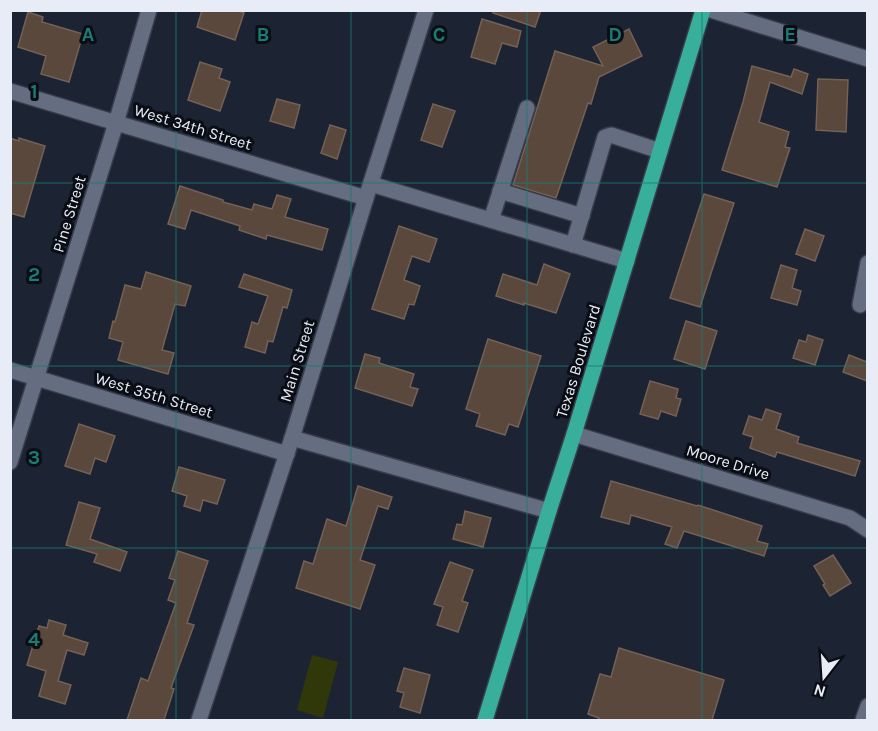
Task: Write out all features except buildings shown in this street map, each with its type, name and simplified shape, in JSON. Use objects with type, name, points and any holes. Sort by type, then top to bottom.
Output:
[{"type":"main road","name":"Texas Boulevard","points":[[485,720],[703,10]]},
{"type":"street","name":"Pine Street","points":[[10,462],[149,10]]},
{"type":"street","name":"Main Street","points":[[199,720],[292,438],[426,10]]},
{"type":"street","points":[[711,10],[867,59]]},
{"type":"street","name":"West 34th Street","points":[[10,91],[116,123],[368,191],[490,220],[627,261]]},
{"type":"street","points":[[490,220],[527,108]]},
{"type":"street","points":[[573,245],[605,137],[611,135],[660,151]]},
{"type":"street","points":[[500,191],[582,216]]},
{"type":"street","points":[[860,305],[867,263]]},
{"type":"street","name":"West 35th Street","points":[[10,370],[286,454]]},
{"type":"street","name":"Moore Drive","points":[[574,434],[850,518],[867,530]]},
{"type":"street","points":[[292,438],[549,511]]},
{"type":"street","points":[[863,720],[867,706]]},
{"type":"green space","points":[[312,655],[338,662],[323,718],[297,710]]}]
